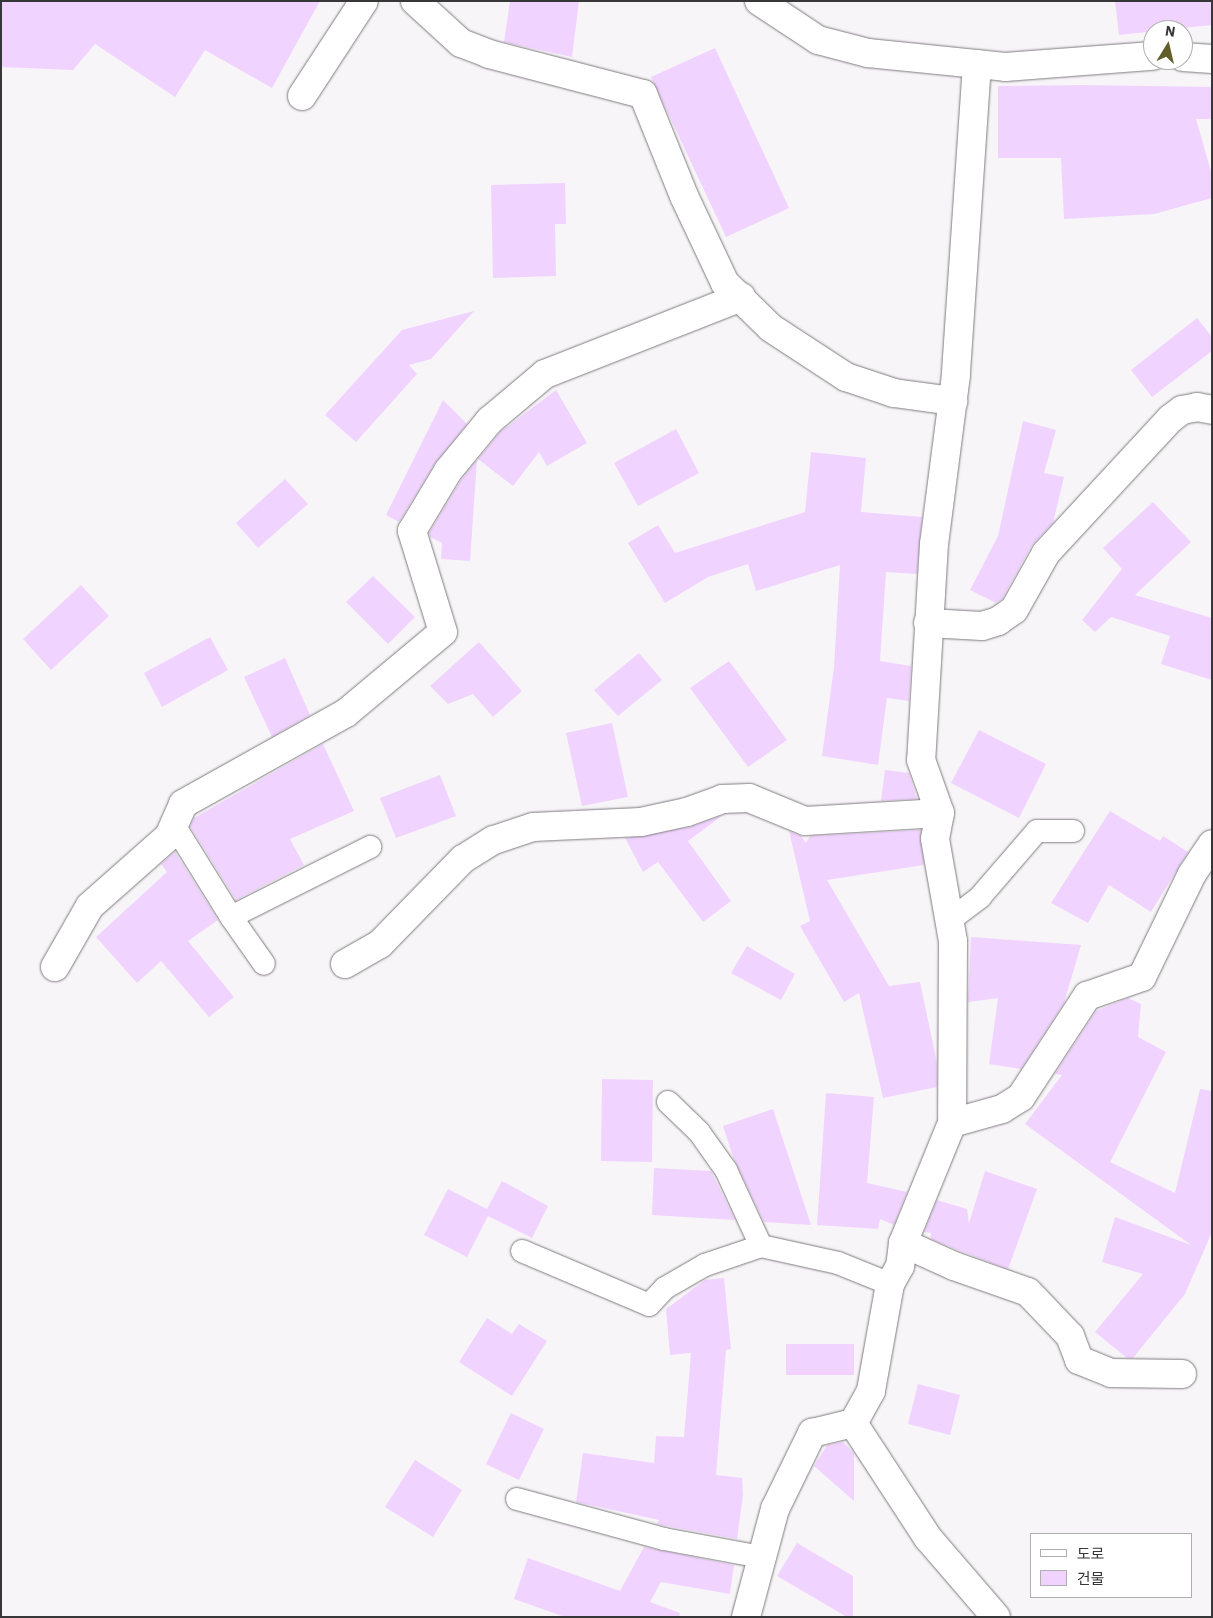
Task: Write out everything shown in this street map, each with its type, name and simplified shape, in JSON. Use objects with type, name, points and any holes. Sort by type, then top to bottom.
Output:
[{"type":"street","points":[[302,96],[364,1]]},
{"type":"street","points":[[416,1],[461,43],[482,52],[643,94],[684,196],[725,283],[772,328],[846,377],[894,393],[953,401]]},
{"type":"street","points":[[759,1],[818,40],[843,49],[1005,66],[1143,57]]},
{"type":"street","points":[[1193,58],[1212,59]]},
{"type":"street","points":[[746,1617],[774,1509],[812,1433],[852,1423],[871,1391],[890,1284],[900,1266],[903,1243],[952,1123],[953,941],[935,839],[940,813],[921,760],[928,623],[953,401],[977,64]]},
{"type":"street","points":[[55,967],[90,906],[169,836],[183,804],[346,713],[443,632],[412,531],[448,471],[489,421],[545,374],[741,298]]},
{"type":"street","points":[[928,623],[982,626],[998,621],[1014,610],[1046,553],[1170,419],[1182,410],[1197,407],[1212,410]]},
{"type":"street","points":[[345,964],[380,944],[462,859],[494,840],[533,827],[641,822],[731,799],[749,798],[805,821],[940,813]]},
{"type":"street","points":[[952,1123],[1002,1108],[1021,1097],[1087,996],[1142,977],[1208,857]]},
{"type":"street","points":[[903,1243],[954,1266],[1028,1292],[1070,1336],[1079,1360],[1111,1373],[1182,1374]]},
{"type":"street","points":[[852,1423],[928,1538],[996,1617]]},
{"type":"lane","points":[[174,825],[231,917],[264,964]]},
{"type":"lane","points":[[950,920],[980,896],[1037,832],[1073,831]]},
{"type":"lane","points":[[231,917],[370,847]]},
{"type":"lane","points":[[668,1102],[699,1132],[726,1170],[761,1246]]},
{"type":"lane","points":[[522,1251],[649,1305],[665,1288],[704,1265],[761,1246],[838,1263],[890,1284]]},
{"type":"lane","points":[[517,1499],[664,1539],[761,1557]]},
{"type":"building","points":[[1,1],[320,1],[272,88],[205,50],[175,97],[95,44],[73,70],[1,67]]},
{"type":"building","points":[[510,1],[579,1],[572,57],[504,42]]},
{"type":"building","points":[[1115,1],[1212,1],[1212,25],[1193,27],[1193,20],[1143,20],[1143,32],[1119,35]]},
{"type":"building","points":[[715,48],[789,208],[726,237],[651,77]]},
{"type":"building","points":[[998,86],[1212,87],[1212,119],[1196,119],[1212,175],[1212,198],[1154,214],[1064,219],[1061,158],[998,158]]},
{"type":"building","points":[[565,183],[566,224],[555,224],[556,276],[493,278],[491,185]]},
{"type":"building","points":[[474,311],[431,359],[409,365],[417,374],[356,442],[325,415],[402,330]]},
{"type":"building","points":[[1197,318],[1212,337],[1212,351],[1152,397],[1131,370]]},
{"type":"building","points":[[556,390],[587,443],[547,466],[539,452],[513,486],[478,459],[500,432]]},
{"type":"building","points":[[443,400],[467,424],[435,463],[399,522],[386,515]]},
{"type":"building","points":[[1023,421],[1056,430],[1044,473],[1064,477],[1053,523],[1032,545],[1002,599],[996,603],[970,590],[998,536]]},
{"type":"building","points":[[676,429],[699,473],[638,506],[614,463]]},
{"type":"building","points":[[811,452],[866,458],[861,512],[922,517],[917,574],[886,572],[880,661],[911,666],[909,701],[887,698],[878,765],[822,756],[834,667],[840,565],[756,591],[748,564],[708,577],[665,603],[628,543],[658,525],[675,553],[805,512]]},
{"type":"building","points":[[477,460],[470,561],[441,559],[442,543],[430,537],[429,533],[461,480]]},
{"type":"building","points":[[285,479],[308,504],[258,548],[236,523]]},
{"type":"building","points":[[1153,502],[1191,542],[1135,595],[1212,618],[1212,680],[1161,664],[1170,636],[1111,617],[1095,632],[1082,620],[1122,569],[1103,548]]},
{"type":"building","points":[[373,576],[415,617],[388,644],[346,602]]},
{"type":"building","points":[[81,585],[109,616],[51,670],[23,639]]},
{"type":"building","points":[[210,637],[228,670],[162,707],[144,673]]},
{"type":"building","points":[[479,642],[522,691],[493,717],[473,694],[448,704],[430,686]]},
{"type":"building","points":[[639,653],[662,680],[618,716],[594,690]]},
{"type":"building","points":[[285,658],[310,715],[272,737],[244,677]]},
{"type":"building","points":[[729,661],[787,740],[748,767],[690,688]]},
{"type":"building","points":[[612,723],[628,797],[582,806],[566,733]]},
{"type":"building","points":[[979,730],[1046,764],[1019,818],[951,783]]},
{"type":"building","points":[[323,744],[354,811],[290,839],[304,865],[236,900],[190,826],[194,818]]},
{"type":"building","points":[[885,770],[909,773],[917,799],[881,801]]},
{"type":"building","points":[[440,775],[456,816],[396,838],[380,798]]},
{"type":"building","points":[[1110,811],[1160,841],[1163,836],[1188,852],[1151,912],[1109,885],[1088,923],[1051,903]]},
{"type":"building","points":[[723,815],[688,841],[731,901],[703,922],[658,862],[643,872],[625,838],[690,827]]},
{"type":"building","points":[[921,830],[924,865],[827,880],[889,986],[920,982],[937,1063],[937,1087],[883,1098],[859,993],[844,1002],[800,926],[810,921],[789,831],[801,836],[806,843],[810,836]]},
{"type":"building","points":[[175,852],[218,920],[188,941],[234,997],[209,1017],[161,961],[137,983],[96,937],[167,872],[161,864]]},
{"type":"building","points":[[971,937],[1081,945],[1064,1003],[1021,1069],[989,1064],[998,998],[968,1002]]},
{"type":"building","points":[[747,946],[795,974],[781,1000],[731,973]]},
{"type":"building","points":[[1128,998],[1141,1004],[1138,1037],[1166,1052],[1110,1162],[1175,1193],[1200,1089],[1212,1091],[1212,1232],[1185,1294],[1133,1358],[1127,1358],[1095,1332],[1143,1274],[1102,1262],[1115,1217],[1191,1245],[1025,1124],[1062,1075],[1055,1074],[1096,1011]]},
{"type":"building","points":[[602,1079],[653,1080],[652,1162],[601,1161]]},
{"type":"building","points":[[826,1093],[874,1097],[867,1183],[907,1192],[894,1225],[880,1219],[878,1229],[817,1225]]},
{"type":"building","points":[[773,1109],[811,1225],[764,1222],[733,1157],[723,1126]]},
{"type":"building","points":[[654,1168],[711,1171],[735,1220],[652,1215]]},
{"type":"building","points":[[985,1171],[1037,1189],[1008,1269],[931,1239],[931,1233],[924,1232],[937,1200],[967,1209],[969,1223]]},
{"type":"building","points":[[502,1181],[548,1206],[532,1238],[488,1216],[467,1257],[424,1235],[448,1189],[487,1209]]},
{"type":"building","points":[[724,1278],[731,1349],[726,1350],[716,1475],[742,1478],[743,1495],[737,1539],[657,1524],[659,1520],[576,1502],[583,1453],[654,1463],[656,1436],[684,1437],[691,1353],[670,1355],[666,1309],[705,1280]]},
{"type":"building","points":[[487,1318],[512,1334],[519,1324],[547,1341],[512,1396],[459,1362]]},
{"type":"building","points":[[786,1344],[854,1344],[854,1375],[786,1375]]},
{"type":"building","points":[[918,1384],[960,1395],[950,1435],[908,1424]]},
{"type":"building","points":[[511,1413],[544,1429],[519,1480],[486,1464]]},
{"type":"building","points":[[843,1442],[854,1453],[854,1501],[814,1466],[827,1445]]},
{"type":"building","points":[[415,1460],[462,1490],[433,1537],[385,1507]]},
{"type":"building","points":[[797,1543],[853,1576],[853,1617],[847,1617],[777,1576]]},
{"type":"building","points":[[644,1547],[734,1565],[730,1594],[661,1582],[650,1602],[680,1613],[679,1617],[565,1617],[514,1599],[528,1558],[620,1591]]}]
